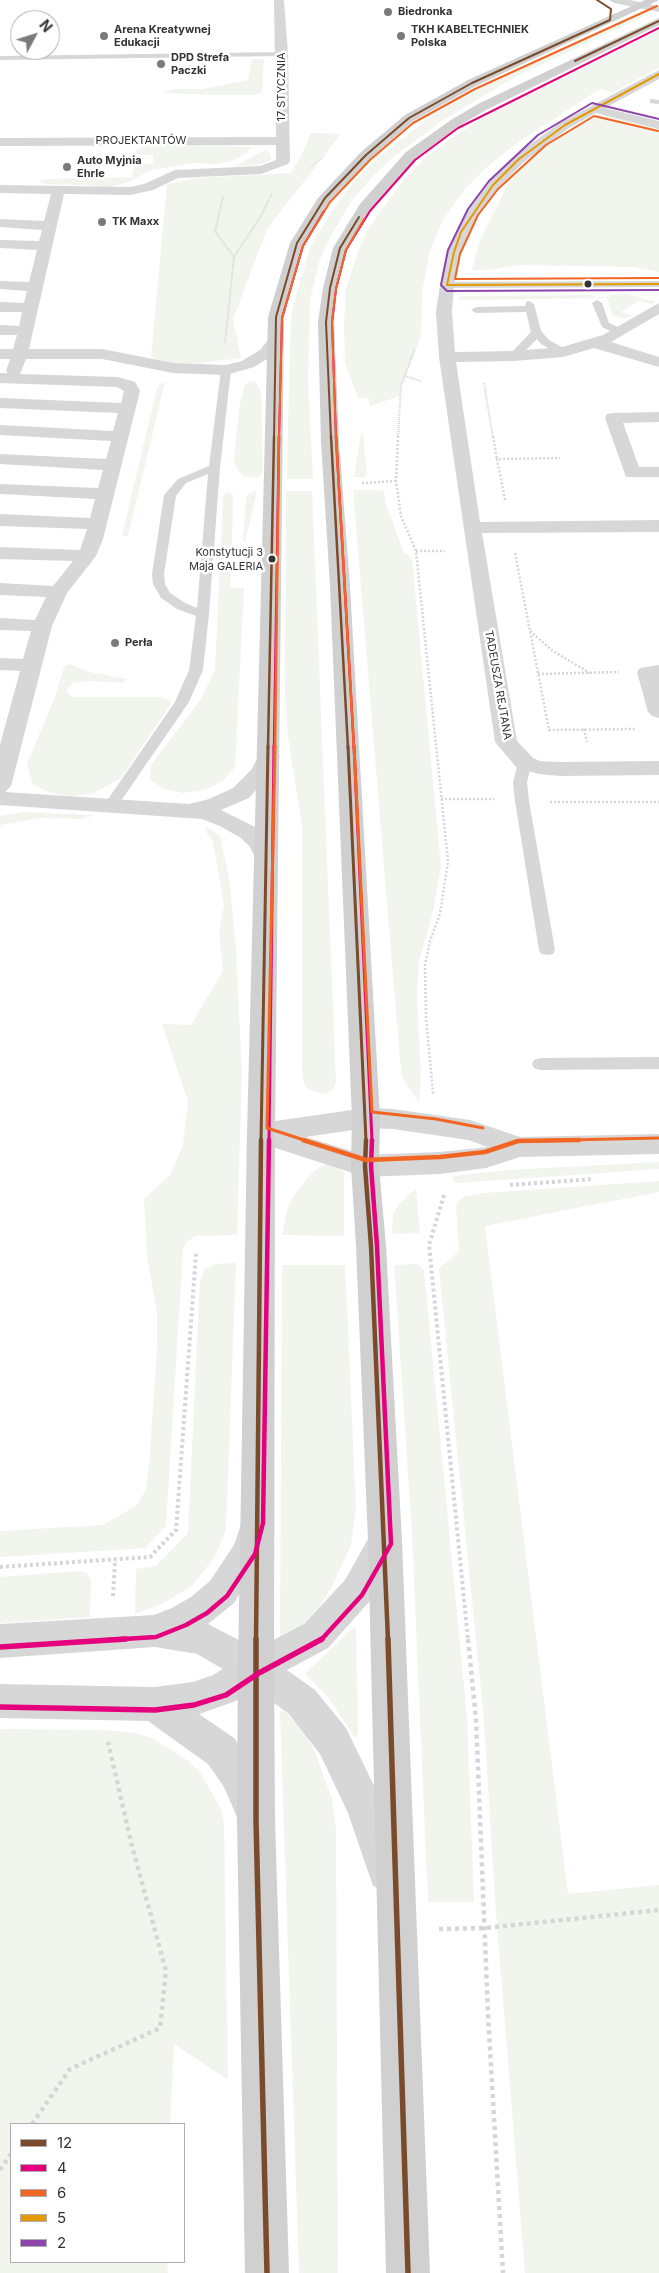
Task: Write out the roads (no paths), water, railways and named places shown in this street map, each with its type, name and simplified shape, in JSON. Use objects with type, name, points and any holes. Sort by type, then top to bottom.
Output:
[{"type":"main road","points":[[267,2273],[256,1820],[256,1668],[260,1133],[269,757],[274,343],[276,317],[297,243],[325,198],[366,155],[409,118],[472,83],[654,0]]},
{"type":"main road","points":[[408,2273],[385,1541],[372,1255],[365,1166],[366,1118],[326,322],[330,288],[340,248],[365,206],[412,155],[455,123],[482,107],[659,21]]},
{"type":"street","name":"17 STYCZNIA","points":[[58,191],[130,191],[148,187],[175,174],[271,167],[283,161],[282,54],[279,0]]},
{"type":"street","points":[[597,0],[611,9],[610,20]]},
{"type":"street","points":[[614,0],[659,9]]},
{"type":"street","name":"TADEUSZA REJTANA","points":[[525,762],[506,742],[472,528],[448,356],[444,312],[447,285],[454,252],[472,212],[493,185],[519,159],[542,140],[593,109],[659,74]]},
{"type":"street","points":[[593,109],[659,125]]},
{"type":"street","name":"PROJEKTANTÓW","points":[[0,142],[282,141]]},
{"type":"street","points":[[0,189],[58,191],[20,354],[6,378],[115,382],[124,383],[131,388],[98,524],[87,556],[58,592],[42,626],[21,707],[4,756],[0,786]]},
{"type":"street","points":[[36,206],[54,207]]},
{"type":"street","points":[[0,224],[50,226]]},
{"type":"street","points":[[0,244],[45,246]]},
{"type":"street","points":[[24,265],[40,266]]},
{"type":"street","points":[[0,285],[36,287]]},
{"type":"street","points":[[0,306],[31,308]]},
{"type":"street","points":[[448,356],[514,356],[563,352],[596,343],[620,332],[659,308]]},
{"type":"street","points":[[0,330],[25,331]]},
{"type":"street","points":[[0,354],[102,354],[173,368],[226,370],[248,364],[266,353],[274,343]]},
{"type":"street","points":[[596,343],[659,362]]},
{"type":"street","points":[[0,403],[127,408]]},
{"type":"street","points":[[659,417],[613,418],[632,473],[659,472]]},
{"type":"street","points":[[0,430],[120,436]]},
{"type":"street","points":[[0,459],[113,465]]},
{"type":"street","points":[[0,489],[105,494]]},
{"type":"street","points":[[0,520],[98,524]]},
{"type":"street","points":[[472,528],[659,526]]},
{"type":"street","points":[[0,553],[87,556]]},
{"type":"street","points":[[0,589],[58,592]]},
{"type":"street","points":[[0,624],[42,626]]},
{"type":"street","points":[[0,686],[4,664],[32,666]]},
{"type":"street","points":[[653,672],[659,712]]},
{"type":"street","points":[[0,706],[21,707]]},
{"type":"street","points":[[192,810],[218,804],[241,793],[260,773],[269,757]]},
{"type":"street","points":[[525,762],[539,767],[560,769],[659,768]]},
{"type":"street","points":[[0,798],[192,810],[217,816],[238,826],[259,843],[266,857]]},
{"type":"street","points":[[260,1133],[366,1118],[393,1119],[470,1130],[519,1147]]},
{"type":"street","points":[[260,1133],[365,1166],[440,1163],[486,1158],[519,1147],[659,1144]]},
{"type":"street","points":[[155,1631],[184,1619],[203,1608],[222,1592],[249,1551],[257,1522]]},
{"type":"street","points":[[0,1700],[154,1704],[193,1699],[223,1689],[256,1668],[316,1636],[358,1591],[385,1541]]},
{"type":"street","points":[[0,1641],[155,1631],[202,1638],[256,1668],[302,1702],[333,1740],[365,1807],[397,1916]]},
{"type":"street","points":[[154,1704],[221,1751],[237,1774],[248,1795],[256,1820]]},
{"type":"lane","points":[[279,0],[286,0]]},
{"type":"lane","points":[[0,58],[282,54]]},
{"type":"lane","points":[[447,285],[659,284]]},
{"type":"lane","points":[[598,303],[606,325],[620,332]]},
{"type":"lane","points":[[476,310],[530,306],[536,332],[545,342],[563,352]]},
{"type":"lane","points":[[514,356],[531,340],[536,332]]},
{"type":"lane","points":[[111,805],[187,694],[196,670],[203,614],[214,468],[226,370]]},
{"type":"lane","points":[[203,614],[181,606],[165,595],[158,574],[170,495],[182,481],[214,468]]},
{"type":"lane","points":[[525,762],[520,782],[522,801],[547,950]]},
{"type":"lane","points":[[540,1064],[659,1063]]},
{"type":"place","name":"Biedronka","points":[[388,12]]},
{"type":"place","name":"Arena Kreatywnej Edukacji","points":[[104,36]]},
{"type":"place","name":"TKH KABELTECHNIEK Polska","points":[[401,36]]},
{"type":"place","name":"DPD Strefa Paczki","points":[[161,64]]},
{"type":"place","name":"Auto Myjnia Ehrle","points":[[67,167]]},
{"type":"place","name":"TK Maxx","points":[[102,222]]},
{"type":"place","name":"Konstytucji 3 Maja GALERIA","points":[[272,559]]},
{"type":"place","name":"Perła","points":[[115,643]]}]
